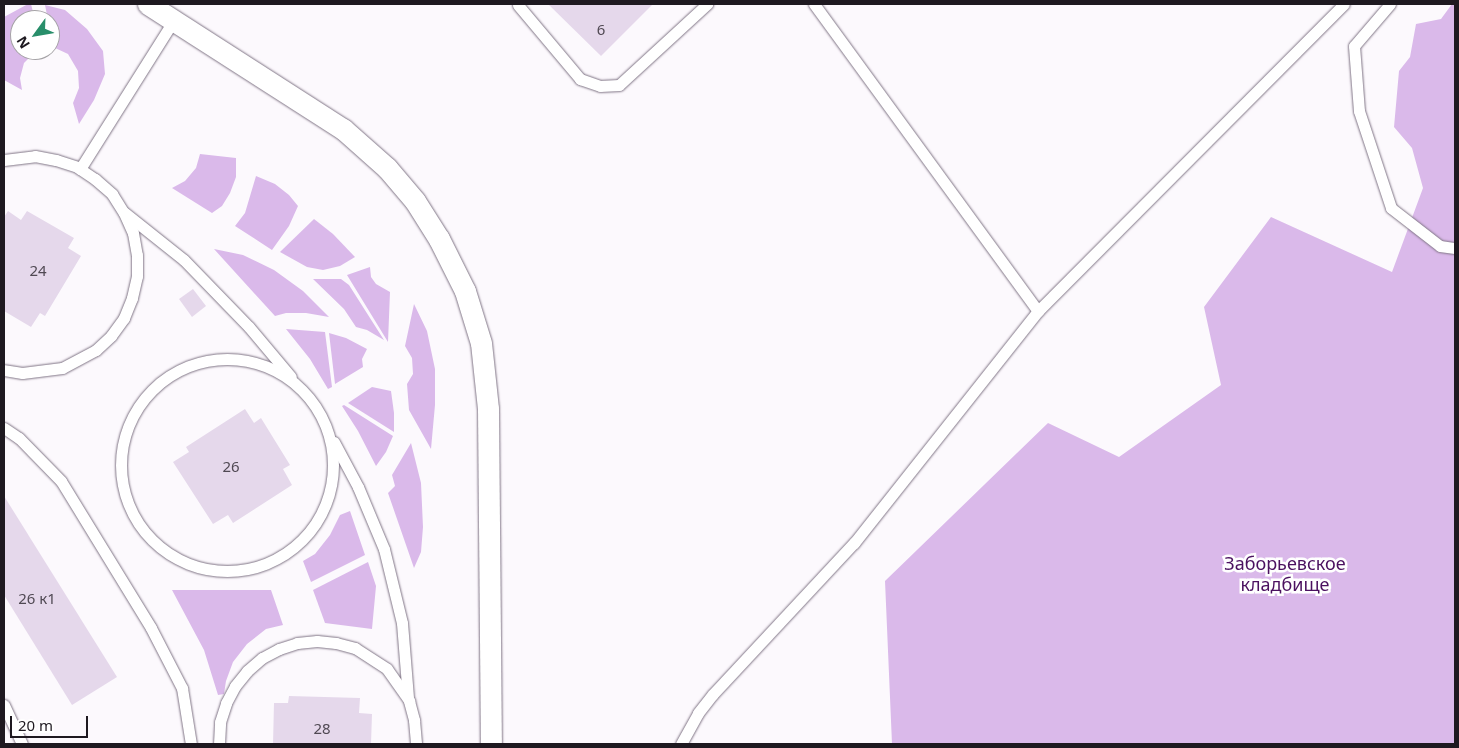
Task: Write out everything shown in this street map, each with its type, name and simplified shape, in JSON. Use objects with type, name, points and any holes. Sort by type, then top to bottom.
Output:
[{"type":"street","points":[[148,4],[344,129],[387,168],[415,201],[465,291],[481,343],[488,409],[491,744]]},
{"type":"lane","points":[[518,5],[580,79],[600,86],[619,85],[706,4]]},
{"type":"lane","points":[[814,4],[1038,311]]},
{"type":"lane","points":[[680,744],[698,713],[713,694],[854,543],[1038,311],[1344,4]]},
{"type":"lane","points":[[1390,4],[1354,46],[1359,111],[1391,208],[1440,246],[1455,248]]},
{"type":"lane","points":[[80,169],[174,20]]},
{"type":"lane","points":[[4,370],[32,373],[62,368],[96,350],[111,336],[124,318],[132,298],[137,276],[134,240],[124,212],[112,194],[80,169],[49,158],[7,156]]},
{"type":"lane","points":[[124,212],[184,260],[249,327],[318,410],[358,487],[384,549],[402,623],[408,701],[414,720],[416,744]]},
{"type":"lane","points":[[305,393],[290,379],[272,369],[252,362],[232,359],[211,360],[191,365],[172,374],[155,386],[141,402],[131,420],[124,439],[121,460],[122,480],[127,501],[136,520],[148,536],[164,550],[182,561],[202,568],[222,571],[243,570],[263,565],[282,556],[299,543],[312,528],[323,510],[330,490],[333,470],[332,449],[327,429]]},
{"type":"lane","points":[[4,428],[19,438],[61,480],[152,628],[182,688],[191,744]]},
{"type":"lane","points":[[220,744],[220,722],[226,703],[235,686],[247,671],[262,658],[279,649],[297,643],[317,641],[355,648],[387,669],[408,701]]},
{"type":"lane","points":[[4,706],[22,744]]},
{"type":"green space","points":[[31,4],[32,10],[17,10]]},
{"type":"green space","name":"Заборьевское кладбище","points":[[1452,4],[1455,4],[1455,744],[892,744],[885,581],[1048,423],[1119,457],[1221,385],[1204,307],[1271,217],[1392,272],[1423,188],[1412,148],[1394,127],[1399,71],[1410,57],[1416,24],[1441,19]]},
{"type":"green space","points":[[45,5],[65,10],[87,29],[103,51],[105,74],[94,100],[79,124],[73,103],[79,88],[78,71],[68,54],[60,50],[60,10],[46,10]]},
{"type":"green space","points":[[10,14],[10,60],[27,60],[24,63],[20,78],[22,90],[4,80],[4,17]]},
{"type":"green space","points":[[200,154],[236,158],[236,177],[230,193],[222,206],[212,213],[172,188],[185,181],[196,168]]},
{"type":"green space","points":[[256,176],[275,184],[289,195],[298,206],[289,226],[272,250],[235,226],[245,213]]},
{"type":"green space","points":[[314,219],[333,234],[355,257],[340,266],[323,270],[307,267],[280,252]]},
{"type":"green space","points":[[214,249],[243,255],[274,270],[303,291],[329,317],[306,313],[286,313],[275,316]]},
{"type":"green space","points":[[370,267],[371,277],[376,284],[390,292],[388,342],[347,275]]},
{"type":"green space","points":[[313,279],[341,279],[349,285],[384,340],[367,330],[356,327],[344,309]]},
{"type":"green space","points":[[414,304],[427,331],[435,369],[435,405],[431,449],[409,410],[407,384],[413,374],[412,358],[405,346]]},
{"type":"green space","points":[[286,329],[325,332],[332,387],[328,389],[310,359]]},
{"type":"green space","points":[[329,333],[346,338],[367,349],[362,359],[363,367],[335,384]]},
{"type":"green space","points":[[372,387],[391,391],[394,432],[348,403]]},
{"type":"green space","points":[[344,405],[393,436],[386,452],[376,466],[358,431],[342,406]]},
{"type":"green space","points":[[411,443],[421,483],[423,527],[421,552],[414,568],[388,493],[395,486],[392,475]]},
{"type":"green space","points":[[350,511],[365,555],[311,582],[303,561],[315,554],[330,535],[340,515]]},
{"type":"green space","points":[[368,562],[376,586],[372,629],[325,623],[313,590]]},
{"type":"green space","points":[[172,590],[271,590],[283,625],[266,629],[247,644],[233,662],[226,681],[224,694],[218,695],[204,650]]},
{"type":"building","points":[[548,4],[653,4],[601,56]]},
{"type":"building","points":[[8,211],[21,220],[27,211],[74,238],[68,248],[81,256],[45,316],[40,313],[31,327],[4,311],[4,217]]},
{"type":"building","points":[[193,289],[206,306],[192,317],[179,299]]},
{"type":"building","points":[[245,409],[254,423],[261,418],[290,465],[283,469],[292,485],[233,523],[228,515],[213,524],[173,462],[189,452],[186,447]]},
{"type":"building","points":[[4,496],[117,677],[72,705],[4,595]]},
{"type":"building","points":[[289,696],[360,698],[359,713],[372,714],[371,744],[273,744],[274,703],[288,703]]}]
